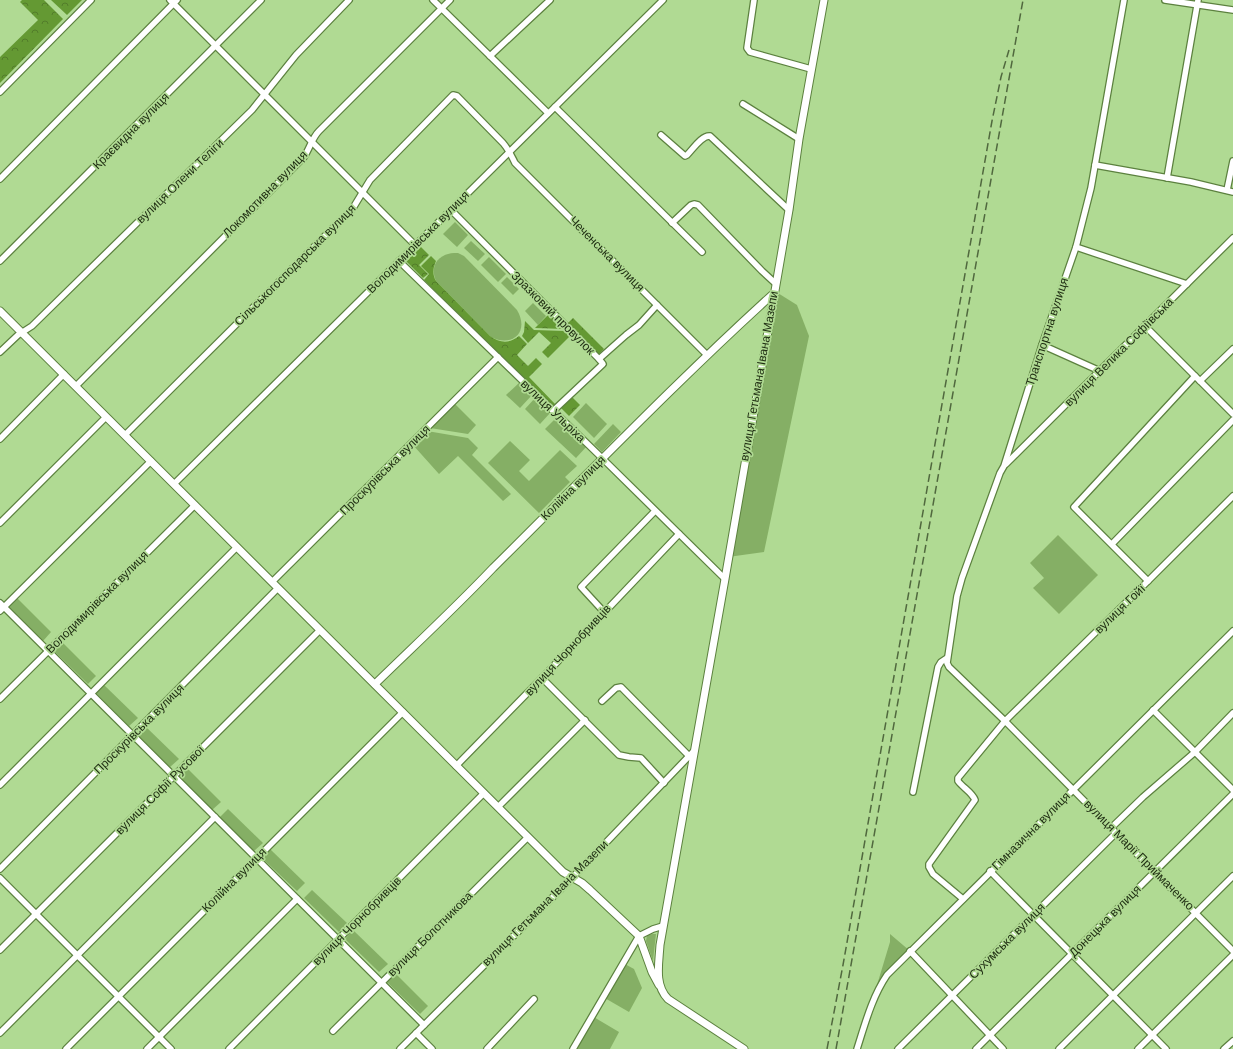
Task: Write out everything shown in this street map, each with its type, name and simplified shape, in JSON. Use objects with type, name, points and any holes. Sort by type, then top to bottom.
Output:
[{"type":"street","points":[[0,92],[91,0]]},
{"type":"street","name":"Краєвидна вулиця","points":[[0,261],[261,0]]},
{"type":"street","name":"вулиця Олени Теліги","points":[[0,352],[32,326],[252,110],[296,55],[349,0]]},
{"type":"street","points":[[433,0],[548,113]]},
{"type":"street","name":"Локомотивна вулиця","points":[[76,386],[304,157],[314,136],[319,130],[450,0]]},
{"type":"street","points":[[490,56],[550,0]]},
{"type":"street","name":"Володимирівська вулиця","points":[[174,484],[663,0]]},
{"type":"street","points":[[754,0],[747,48],[750,52],[811,69]]},
{"type":"street","name":"вулиця Гетьмана Івана Мазепи","points":[[660,987],[658,970],[660,945],[691,755],[725,578],[776,283],[799,138],[824,0]]},
{"type":"street","name":"Транспортна вулиця","points":[[913,792],[938,667],[941,662],[947,658],[957,596],[962,578],[1000,473],[1004,466],[1042,344],[1076,247],[1091,188],[1124,0]]},
{"type":"street","points":[[1165,0],[1198,2],[1233,10]]},
{"type":"street","points":[[0,179],[174,1],[216,46],[415,245]]},
{"type":"street","points":[[1166,178],[1198,2]]},
{"type":"street","name":"Сільськогосподарська вулиця","points":[[125,435],[353,208],[370,180],[454,95],[457,96],[510,151]]},
{"type":"street","points":[[743,104],[799,138]]},
{"type":"street","points":[[555,107],[702,252]]},
{"type":"street","points":[[662,134],[685,156],[688,155],[704,138],[710,136],[788,210]]},
{"type":"street","name":"Чеченська вулиця","points":[[510,151],[515,163],[707,355]]},
{"type":"street","points":[[1095,165],[1230,191],[1233,161]]},
{"type":"street","points":[[672,223],[691,205],[694,204],[698,206],[762,271],[776,283]]},
{"type":"street","name":"Зразковий провулок","points":[[451,210],[599,359],[642,322],[657,305]]},
{"type":"street","name":"вулиця Велика Софіївська","points":[[1004,466],[1233,238]]},
{"type":"street","points":[[1076,247],[1187,284]]},
{"type":"street","name":"вулиця Ульріха","points":[[399,261],[725,578]]},
{"type":"street","name":"Колійна вулиця","points":[[375,684],[492,570],[602,458],[707,355],[773,294]]},
{"type":"street","points":[[0,311],[563,872],[582,883],[639,936],[652,972],[668,999],[744,1049]]},
{"type":"street","points":[[1145,326],[1233,414]]},
{"type":"street","points":[[1042,344],[1100,371]]},
{"type":"street","points":[[1200,381],[1233,348]]},
{"type":"street","name":"Проскурівська вулиця","points":[[272,582],[498,357]]},
{"type":"street","points":[[553,411],[603,364],[599,359]]},
{"type":"street","points":[[0,439],[64,374]]},
{"type":"street","points":[[1148,581],[1074,507],[1195,376]]},
{"type":"street","points":[[0,523],[106,417]]},
{"type":"street","points":[[1112,544],[1233,420]]},
{"type":"street","points":[[151,461],[1,607],[48,651],[424,1025]]},
{"type":"street","name":"вулиця Гойї","points":[[1005,721],[1233,496]]},
{"type":"street","name":"Володимирівська вулиця","points":[[0,700],[195,505]]},
{"type":"street","points":[[604,612],[580,587],[655,511]]},
{"type":"street","name":"вулиця Чорнобривців","points":[[456,766],[679,534]]},
{"type":"street","points":[[0,785],[237,547]]},
{"type":"street","name":"Проскурівська вулиця","points":[[0,868],[278,588]]},
{"type":"street","name":"вулиця Софії Русової","points":[[0,950],[320,630]]},
{"type":"street","name":"Гімназична вулиця","points":[[857,1049],[880,985],[887,975],[1233,631]]},
{"type":"street","points":[[947,658],[947,664],[949,667],[1005,721],[958,778],[961,785],[973,795],[975,800],[929,867],[933,874],[962,899]]},
{"type":"street","points":[[542,678],[619,755],[641,758],[664,783]]},
{"type":"street","points":[[602,701],[616,688],[621,687],[691,755]]},
{"type":"street","points":[[1153,710],[1233,790]]},
{"type":"street","name":"Колійна вулиця","points":[[66,1049],[403,712]]},
{"type":"street","points":[[1111,828],[1143,797],[1195,752],[1233,713]]},
{"type":"street","points":[[498,807],[585,720]]},
{"type":"street","name":"вулиця Марії Приймаченко","points":[[1005,721],[1233,951]]},
{"type":"street","name":"вулиця Гетьмана Івана Мазепи","points":[[400,1049],[572,878],[691,755]]},
{"type":"street","name":"вулиця Чорнобривців","points":[[229,1049],[484,794]]},
{"type":"street","name":"Донецька вулиця","points":[[976,1049],[1233,794]]},
{"type":"street","points":[[0,1032],[215,818]]},
{"type":"street","name":"Сухумська вулиця","points":[[898,1049],[1116,833]]},
{"type":"street","name":"вулиця Болотникова","points":[[333,1031],[528,837]]},
{"type":"street","points":[[990,872],[1166,1049]]},
{"type":"street","points":[[1060,1049],[1233,876]]},
{"type":"street","points":[[0,878],[171,1049]]},
{"type":"street","points":[[147,1049],[158,1036],[297,899]]},
{"type":"street","points":[[573,1049],[639,936],[653,929],[664,926]]},
{"type":"street","points":[[910,951],[1003,1049]]},
{"type":"street","points":[[1138,1049],[1233,955]]},
{"type":"street","points":[[487,1049],[534,999]]},
{"type":"street","points":[[416,1033],[432,1049]]},
{"type":"street","points":[[1224,1049],[1233,1040]]},
{"type":"green space","points":[[22,0],[44,0],[63,19],[0,83],[0,57],[38,20],[20,2]]},
{"type":"green space","points":[[51,0],[82,0],[67,15]]},
{"type":"green space","points":[[455,222],[468,235],[457,247],[443,234]]},
{"type":"green space","points":[[471,241],[485,254],[478,261],[464,248]]},
{"type":"green space","points":[[420,246],[429,255],[419,265],[428,274],[423,278],[406,261]]},
{"type":"green space","points":[[454,253],[464,256],[517,310],[521,325],[517,336],[506,341],[491,337],[436,281],[434,270],[437,261],[444,256]]},
{"type":"green space","points":[[431,256],[436,261],[433,271],[436,281],[490,336],[504,342],[515,339],[519,336],[527,344],[517,355],[528,366],[536,358],[542,364],[529,377],[555,404],[553,407],[424,280],[429,274],[421,266]]},
{"type":"green space","points":[[489,257],[506,274],[498,282],[481,265]]},
{"type":"green space","points":[[507,277],[519,289],[513,295],[501,283]]},
{"type":"green space","points":[[773,290],[797,305],[809,336],[764,552],[728,557]]},
{"type":"green space","points":[[533,303],[546,316],[538,325],[525,311]]},
{"type":"green space","points":[[549,314],[564,329],[535,328]]},
{"type":"green space","points":[[573,318],[604,349],[597,356],[566,325]]},
{"type":"green space","points":[[525,321],[534,330],[565,331],[570,336],[548,358],[542,352],[551,343],[539,332],[528,343],[522,336]]},
{"type":"green space","points":[[520,382],[533,394],[520,408],[506,395]]},
{"type":"green space","points":[[536,397],[551,412],[540,424],[525,409]]},
{"type":"green space","points":[[572,397],[580,405],[569,416],[561,408]]},
{"type":"green space","points":[[454,403],[476,425],[468,434],[430,428]]},
{"type":"green space","points":[[586,403],[607,424],[594,438],[573,417]]},
{"type":"green space","points":[[557,417],[587,446],[576,458],[545,429]]},
{"type":"green space","points":[[613,424],[621,432],[602,452],[594,444]]},
{"type":"green space","points":[[427,431],[468,438],[478,448],[472,455],[511,494],[503,501],[458,456],[439,474],[413,445]]},
{"type":"green space","points":[[510,441],[530,460],[519,471],[529,481],[560,450],[577,466],[565,477],[570,482],[539,513],[488,463]]},
{"type":"green space","points":[[1058,535],[1098,575],[1059,614],[1033,588],[1044,578],[1030,563]]},
{"type":"green space","points":[[17,598],[51,632],[43,641],[8,606]]},
{"type":"green space","points":[[62,642],[96,676],[88,684],[53,650]]},
{"type":"green space","points":[[103,684],[138,718],[129,726],[95,692]]},
{"type":"green space","points":[[144,725],[179,759],[170,767],[136,733]]},
{"type":"green space","points":[[186,767],[221,802],[212,810],[178,776]]},
{"type":"green space","points":[[228,809],[263,843],[254,851],[220,817]]},
{"type":"green space","points":[[270,849],[305,883],[297,891],[262,858]]},
{"type":"green space","points":[[312,890],[347,923],[339,932],[304,898]]},
{"type":"green space","points":[[353,930],[388,964],[379,972],[345,939]]},
{"type":"green space","points":[[656,934],[653,961],[646,941],[647,935]]},
{"type":"green space","points":[[890,934],[910,951],[885,974],[877,985],[890,942]]},
{"type":"green space","points":[[623,963],[634,969],[642,988],[629,1012],[603,997]]},
{"type":"green space","points":[[394,972],[428,1006],[420,1014],[385,980]]},
{"type":"green space","points":[[592,1016],[619,1032],[610,1049],[573,1049]]},
{"type":"railway","points":[[836,1049],[1023,0]]},
{"type":"railway","points":[[827,1049],[992,121],[1001,77],[1009,50]]}]
